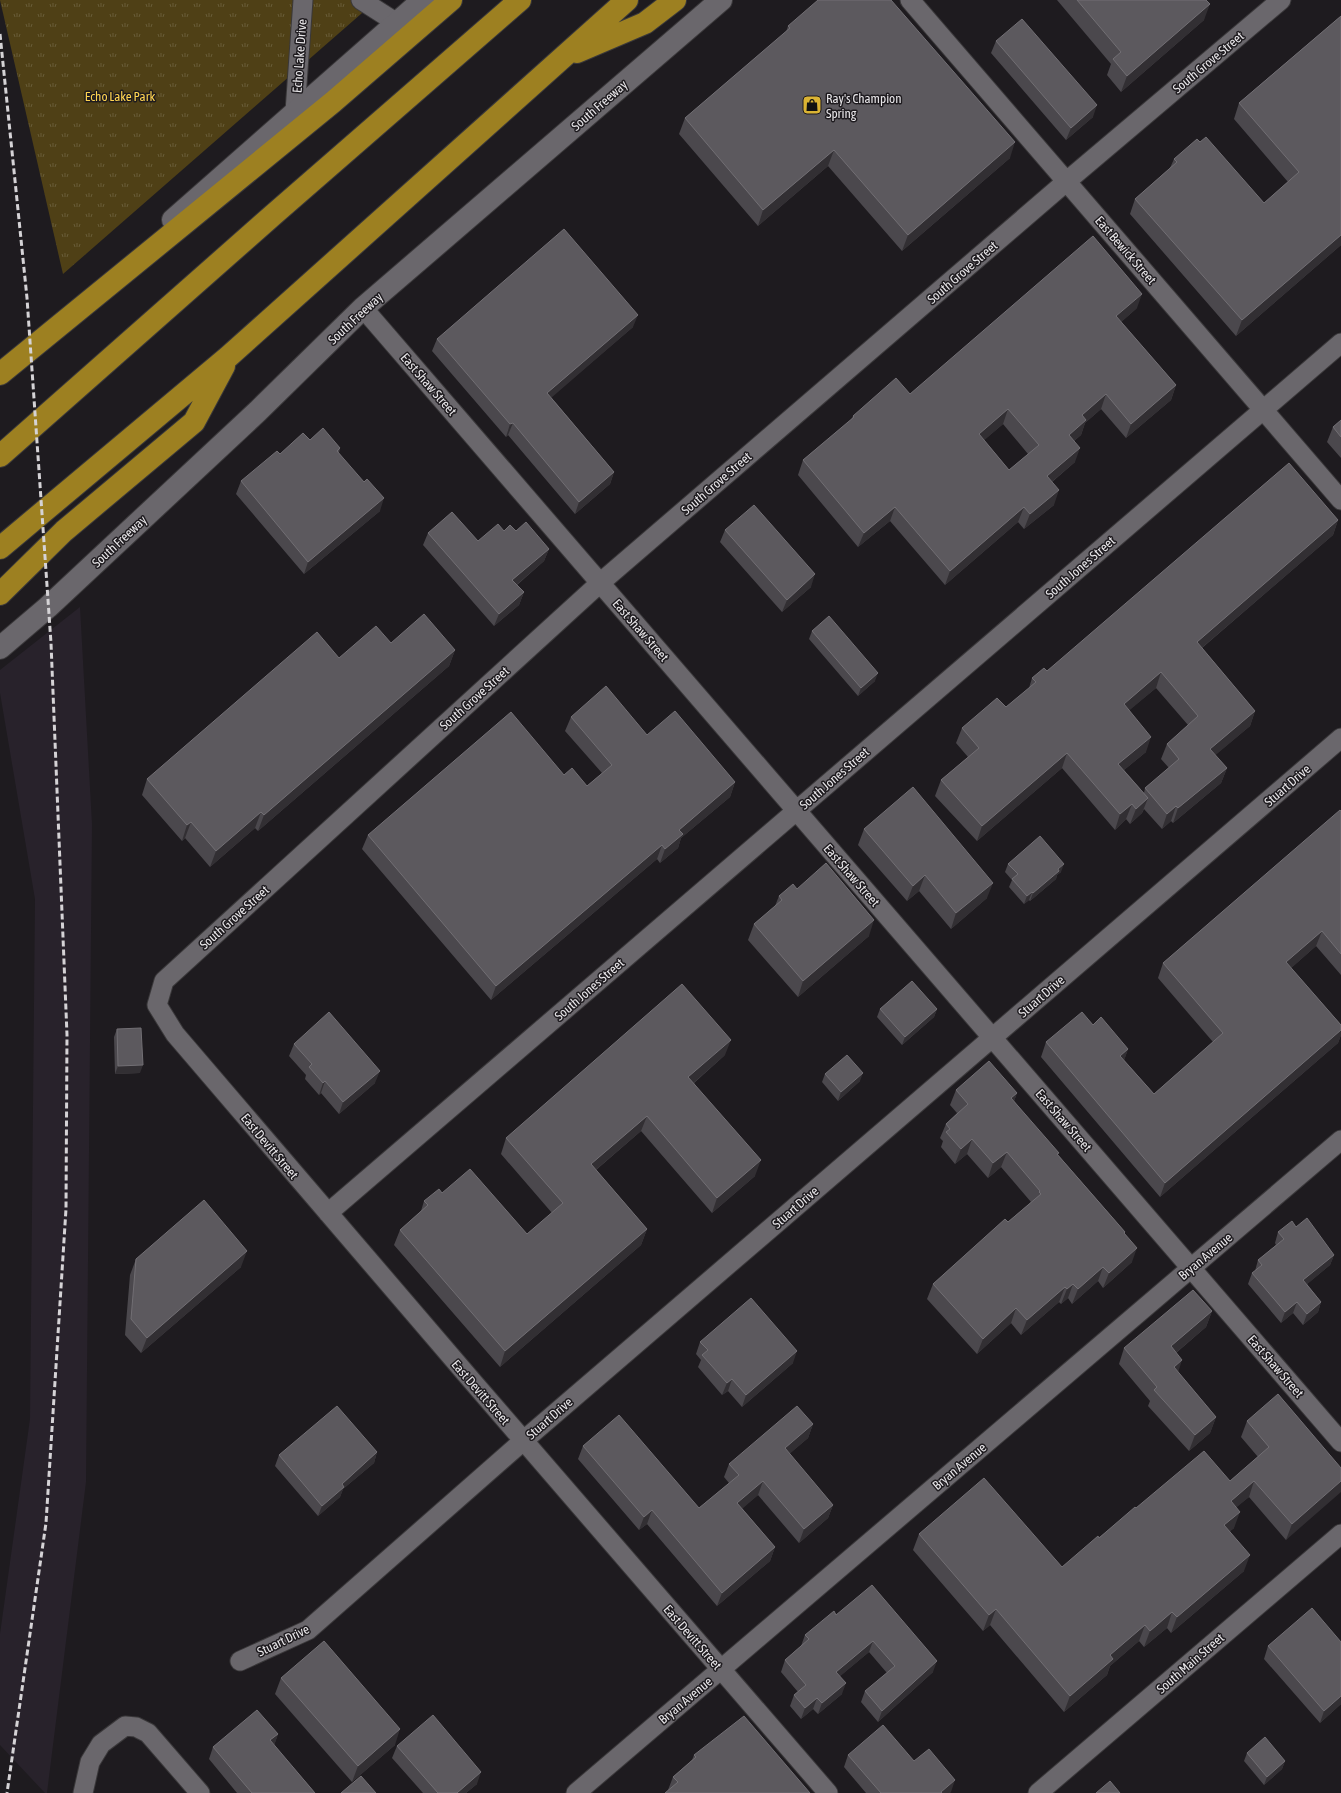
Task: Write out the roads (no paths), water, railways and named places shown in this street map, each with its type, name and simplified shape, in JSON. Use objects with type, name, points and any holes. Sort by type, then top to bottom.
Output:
[{"type":"highway","points":[[0,373],[333,102],[451,0]]},
{"type":"highway","points":[[0,456],[267,220],[520,0]]},
{"type":"highway","points":[[0,548],[60,496],[228,357],[627,0]]},
{"type":"highway","points":[[559,60],[645,23],[675,0]]},
{"type":"highway","points":[[0,594],[64,531],[194,422],[228,357]]},
{"type":"main road","points":[[0,373],[423,0]]},
{"type":"main road","name":"South Freeway","points":[[0,648],[48,607],[258,411],[363,308],[721,0]]},
{"type":"street","name":"Echo Lake Drive","points":[[295,112],[303,0]]},
{"type":"street","points":[[361,0],[397,23]]},
{"type":"street","name":"East Bewick Street","points":[[910,0],[1341,500]]},
{"type":"street","name":"South Grove Street","points":[[164,981],[600,583],[1067,181],[1281,0]]},
{"type":"street","name":"East Shaw Street","points":[[363,308],[1341,1442]]},
{"type":"street","name":"South Jones Street","points":[[328,1213],[1341,343]]},
{"type":"street","name":"Stuart Drive","points":[[240,1661],[308,1630],[523,1441],[1341,738]]},
{"type":"street","name":"East Devitt Street","points":[[164,981],[157,1005],[175,1034],[523,1441],[828,1793]]},
{"type":"street","name":"Bryan Avenue","points":[[576,1793],[1341,1140]]},
{"type":"street","name":"South Main Street","points":[[1038,1793],[1341,1534]]},
{"type":"street","points":[[83,1793],[90,1762],[101,1744],[125,1726],[136,1727],[148,1733],[200,1793]]},
{"type":"railway","points":[[0,34],[27,298],[51,643],[67,1035],[66,1209],[46,1523],[7,1793]]},
{"type":"place","name":"Ray's Champion Spring","points":[[812,105]]},
{"type":"park label","name":"Echo Lake Park","points":[[120,96]]}]
